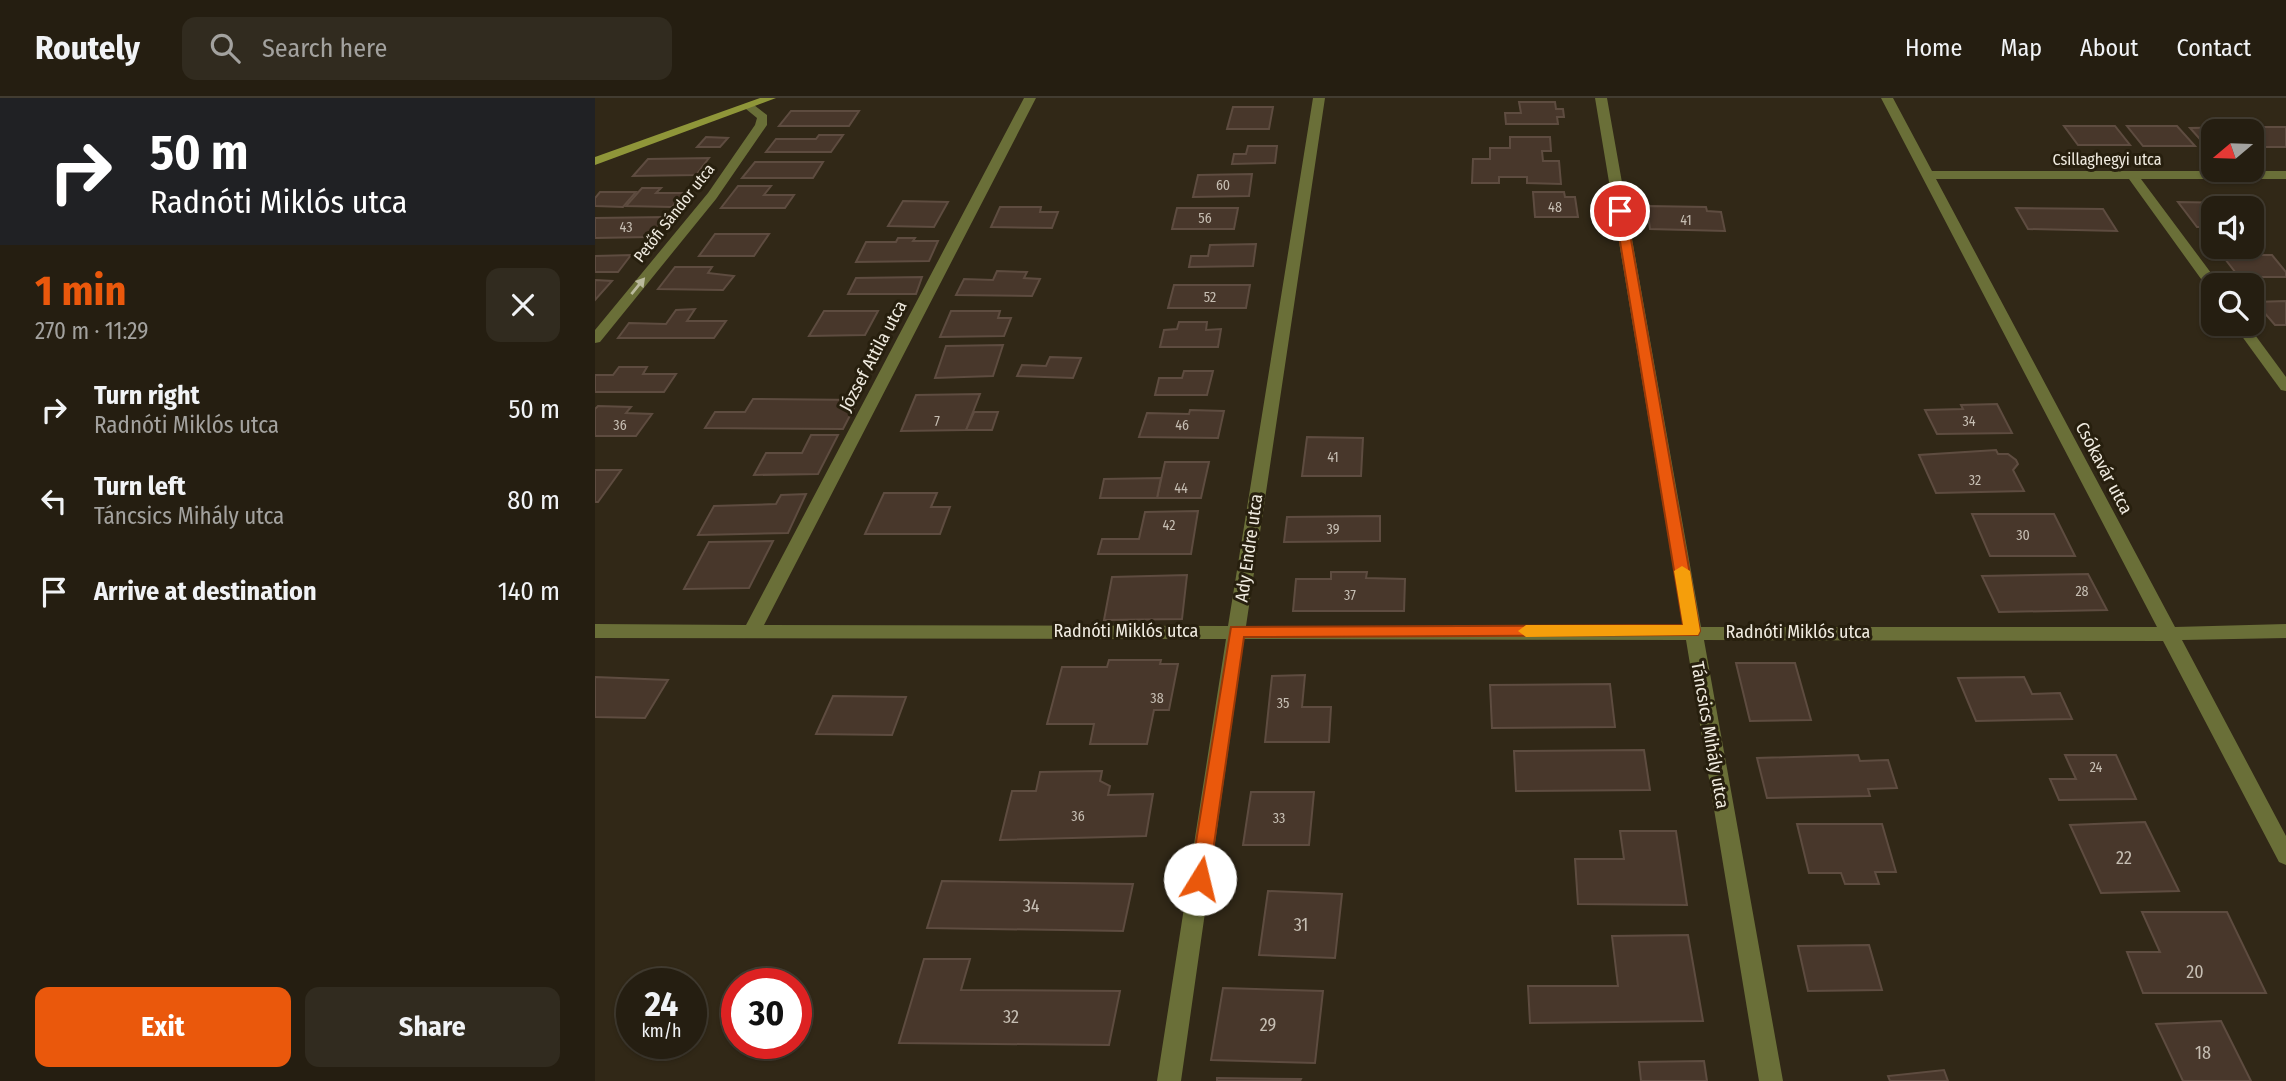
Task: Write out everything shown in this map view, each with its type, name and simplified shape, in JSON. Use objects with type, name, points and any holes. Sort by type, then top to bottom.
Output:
[{"type":"street","points":[[595,161],[770,98]]},
{"type":"street","name":"József Attila utca","points":[[751,632],[1030,98]]},
{"type":"street","name":"Ady Endre utca","points":[[1169,1081],[1319,98]]},
{"type":"street","name":"Táncsics Mihály utca","points":[[1601,98],[1771,1081]]},
{"type":"street","name":"Csókavár utca","points":[[1888,98],[2286,856]]},
{"type":"street","name":"Petőfi Sándor utca","points":[[595,339],[712,196],[761,125],[763,117],[750,107]]},
{"type":"street","points":[[2132,174],[2204,273]]},
{"type":"street","name":"Csillaghegyi utca","points":[[1929,175],[2286,175]]},
{"type":"street","points":[[2249,336],[2286,387]]},
{"type":"street","name":"Radnóti Miklós utca","points":[[595,631],[2169,634],[2286,631]]},
{"type":"building","points":[[1519,102],[1555,102],[1556,109],[1563,109],[1564,117],[1557,117],[1558,124],[1506,124],[1505,113],[1521,113]]},
{"type":"building","points":[[1233,107],[1273,107],[1269,129],[1227,129]]},
{"type":"building","points":[[791,111],[859,111],[849,126],[779,126]]},
{"type":"building","points":[[2064,126],[2115,126],[2130,145],[2078,145]]},
{"type":"building","points":[[2127,126],[2177,126],[2195,146],[2143,146]]},
{"type":"building","points":[[2265,127],[2286,127],[2286,147],[2265,147]]},
{"type":"building","points":[[2190,128],[2201,128],[2201,140]]},
{"type":"building","points":[[819,135],[843,135],[831,152],[766,152],[776,139],[816,139]]},
{"type":"building","points":[[706,137],[728,138],[720,147],[697,147]]},
{"type":"building","points":[[1510,137],[1550,137],[1551,151],[1542,151],[1543,161],[1559,161],[1561,184],[1527,183],[1527,177],[1499,177],[1499,183],[1472,183],[1473,159],[1490,159],[1490,148],[1510,148]]},
{"type":"building","points":[[1248,146],[1277,146],[1275,163],[1232,164],[1234,154],[1246,154]]},
{"type":"building","points":[[709,158],[696,175],[633,176],[648,159]]},
{"type":"building","points":[[755,162],[823,162],[813,178],[742,178]]},
{"type":"building","points":[[1252,174],[1249,196],[1193,197],[1198,175]]},
{"type":"building","points":[[738,186],[771,186],[764,195],[794,195],[785,208],[721,208]]},
{"type":"building","points":[[642,188],[661,188],[656,193],[684,193],[672,207],[626,206]]},
{"type":"building","points":[[600,192],[636,192],[623,207],[595,206],[595,198]]},
{"type":"building","points":[[1533,192],[1564,192],[1565,197],[1575,197],[1578,217],[1535,217]]},
{"type":"building","points":[[903,201],[948,202],[934,227],[888,226]]},
{"type":"building","points":[[2178,202],[2201,202],[2201,227],[2197,227]]},
{"type":"building","points":[[1647,206],[1706,207],[1707,211],[1721,212],[1725,231],[1650,229]]},
{"type":"building","points":[[1000,207],[1041,207],[1040,212],[1058,212],[1052,228],[991,227]]},
{"type":"building","points":[[1177,208],[1238,208],[1234,229],[1172,229]]},
{"type":"building","points":[[2016,208],[2103,209],[2117,231],[2028,229]]},
{"type":"building","points":[[665,217],[649,237],[595,238],[595,218]]},
{"type":"building","points":[[715,234],[769,234],[754,256],[699,256]]},
{"type":"building","points":[[898,238],[938,241],[929,261],[856,262],[866,242],[896,242]]},
{"type":"building","points":[[1256,244],[1253,266],[1189,267],[1191,256],[1208,256],[1210,245]]},
{"type":"building","points":[[631,255],[618,272],[595,272],[595,256]]},
{"type":"building","points":[[2264,255],[2272,255],[2286,272],[2286,277],[2264,277],[2264,273],[2236,273],[2225,259],[2264,259]]},
{"type":"building","points":[[675,267],[712,267],[708,273],[734,276],[723,290],[658,289]]},
{"type":"building","points":[[997,271],[1027,272],[1024,278],[1040,279],[1032,296],[956,295],[964,279],[993,280]]},
{"type":"building","points":[[922,277],[916,294],[848,294],[856,278]]},
{"type":"building","points":[[595,280],[612,281],[595,300]]},
{"type":"building","points":[[1174,285],[1250,285],[1246,308],[1168,308]]},
{"type":"building","points":[[2286,301],[2286,325],[2275,325],[2264,312],[2264,302]]},
{"type":"building","points":[[695,309],[687,321],[726,321],[714,338],[618,338],[629,323],[666,324],[676,310]]},
{"type":"building","points":[[824,311],[878,311],[865,335],[809,336]]},
{"type":"building","points":[[951,311],[1000,311],[998,318],[1011,318],[1004,336],[940,337]]},
{"type":"building","points":[[1179,322],[1207,322],[1206,330],[1221,329],[1218,347],[1160,347],[1164,330],[1177,329]]},
{"type":"building","points":[[1003,345],[993,376],[935,378],[946,346]]},
{"type":"building","points":[[1050,357],[1081,358],[1073,378],[1017,376],[1022,365],[1046,366]]},
{"type":"building","points":[[619,367],[647,367],[643,374],[676,374],[664,392],[595,392],[595,375],[613,375]]},
{"type":"building","points":[[1184,371],[1213,371],[1207,395],[1155,395],[1159,378],[1182,378]]},
{"type":"building","points":[[980,394],[966,430],[901,431],[916,395]]},
{"type":"building","points":[[753,399],[858,400],[843,429],[705,428],[715,412],[745,412]]},
{"type":"building","points":[[1997,404],[2012,433],[1937,434],[1925,410],[1963,409],[1961,405]]},
{"type":"building","points":[[598,406],[631,407],[626,413],[652,414],[636,436],[595,436],[595,409]]},
{"type":"building","points":[[1190,410],[1224,411],[1218,438],[1139,437],[1147,413],[1189,414]]},
{"type":"building","points":[[974,412],[998,412],[992,430],[966,430]]},
{"type":"building","points":[[811,435],[838,435],[818,474],[754,475],[766,453],[802,453]]},
{"type":"building","points":[[1307,437],[1363,438],[1361,476],[1302,476]]},
{"type":"building","points":[[1996,450],[1998,454],[2008,454],[2016,460],[2018,464],[2013,470],[2024,491],[1936,493],[1919,455]]},
{"type":"building","points":[[1165,462],[1209,462],[1201,498],[1157,498]]},
{"type":"building","points":[[595,470],[621,470],[598,502],[595,502]]},
{"type":"building","points":[[1161,478],[1157,498],[1100,498],[1104,479]]},
{"type":"building","points":[[884,493],[937,493],[931,507],[950,507],[940,534],[865,534]]},
{"type":"building","points":[[806,494],[788,533],[698,535],[714,506],[776,504],[781,495]]},
{"type":"building","points":[[1198,511],[1191,554],[1098,554],[1102,539],[1139,539],[1145,512]]},
{"type":"building","points":[[1972,514],[2054,514],[2075,556],[1990,556]]},
{"type":"building","points":[[1380,516],[1380,541],[1284,542],[1287,517]]},
{"type":"building","points":[[773,541],[749,588],[684,589],[709,542]]},
{"type":"building","points":[[1331,572],[1367,572],[1366,578],[1405,579],[1404,611],[1293,611],[1296,579],[1331,579]]},
{"type":"building","points":[[2088,574],[2107,610],[1999,612],[1982,576]]},
{"type":"building","points":[[1187,575],[1182,619],[1104,620],[1112,577]]},
{"type":"building","points":[[1109,660],[1161,660],[1160,664],[1178,664],[1169,710],[1154,710],[1147,744],[1090,744],[1094,724],[1047,724],[1062,667],[1107,667]]},
{"type":"building","points":[[1736,663],[1795,663],[1811,720],[1750,721]]},
{"type":"building","points":[[1305,675],[1302,707],[1331,707],[1329,742],[1265,742],[1272,676]]},
{"type":"building","points":[[595,677],[668,680],[645,718],[595,717]]},
{"type":"building","points":[[2024,677],[2032,694],[2060,693],[2072,719],[1976,721],[1958,678]]},
{"type":"building","points":[[1610,684],[1615,727],[1492,728],[1490,685]]},
{"type":"building","points":[[833,696],[906,697],[892,735],[816,734]]},
{"type":"building","points":[[1644,750],[1650,790],[1516,791],[1514,751]]},
{"type":"building","points":[[1858,755],[1860,761],[1888,760],[1897,788],[1868,789],[1870,796],[1767,798],[1757,758]]},
{"type":"building","points":[[2065,755],[2116,755],[2136,799],[2059,800],[2050,779],[2076,779]]},
{"type":"building","points":[[1102,771],[1100,781],[1110,786],[1108,795],[1153,794],[1146,836],[1000,840],[1012,791],[1036,791],[1040,772]]},
{"type":"building","points":[[1251,792],[1314,792],[1309,845],[1243,845]]},
{"type":"building","points":[[2145,822],[2179,891],[2101,893],[2070,825]]},
{"type":"building","points":[[1797,824],[1882,824],[1896,872],[1875,872],[1879,884],[1845,884],[1841,873],[1809,873]]},
{"type":"building","points":[[1620,831],[1676,831],[1687,905],[1578,904],[1575,859],[1624,859]]},
{"type":"building","points":[[942,881],[1133,884],[1123,931],[927,928]]},
{"type":"building","points":[[1268,891],[1342,894],[1335,958],[1259,955]]},
{"type":"building","points":[[2142,912],[2227,912],[2266,993],[2143,993],[2127,952],[2160,952]]},
{"type":"building","points":[[1688,935],[1703,1021],[1530,1023],[1528,986],[1618,986],[1612,936]]},
{"type":"building","points":[[1869,945],[1882,990],[1808,991],[1798,946]]},
{"type":"building","points":[[924,959],[970,959],[961,990],[1120,991],[1109,1045],[899,1043]]},
{"type":"building","points":[[1223,988],[1323,991],[1315,1063],[1211,1060]]},
{"type":"building","points":[[2221,1021],[2251,1081],[2183,1081],[2156,1024]]},
{"type":"building","points":[[1704,1061],[1707,1081],[1641,1081],[1639,1062]]},
{"type":"building","points":[[1944,1070],[1948,1081],[1890,1081],[1888,1076]]},
{"type":"building","points":[[1217,1078],[1301,1079],[1217,1081]]},
{"type":"slow traffic","points":[[1526,631],[1692,631],[1682,571]]},
{"type":"route","points":[[1200,879],[1237,631],[1692,631],[1620,211]]}]
